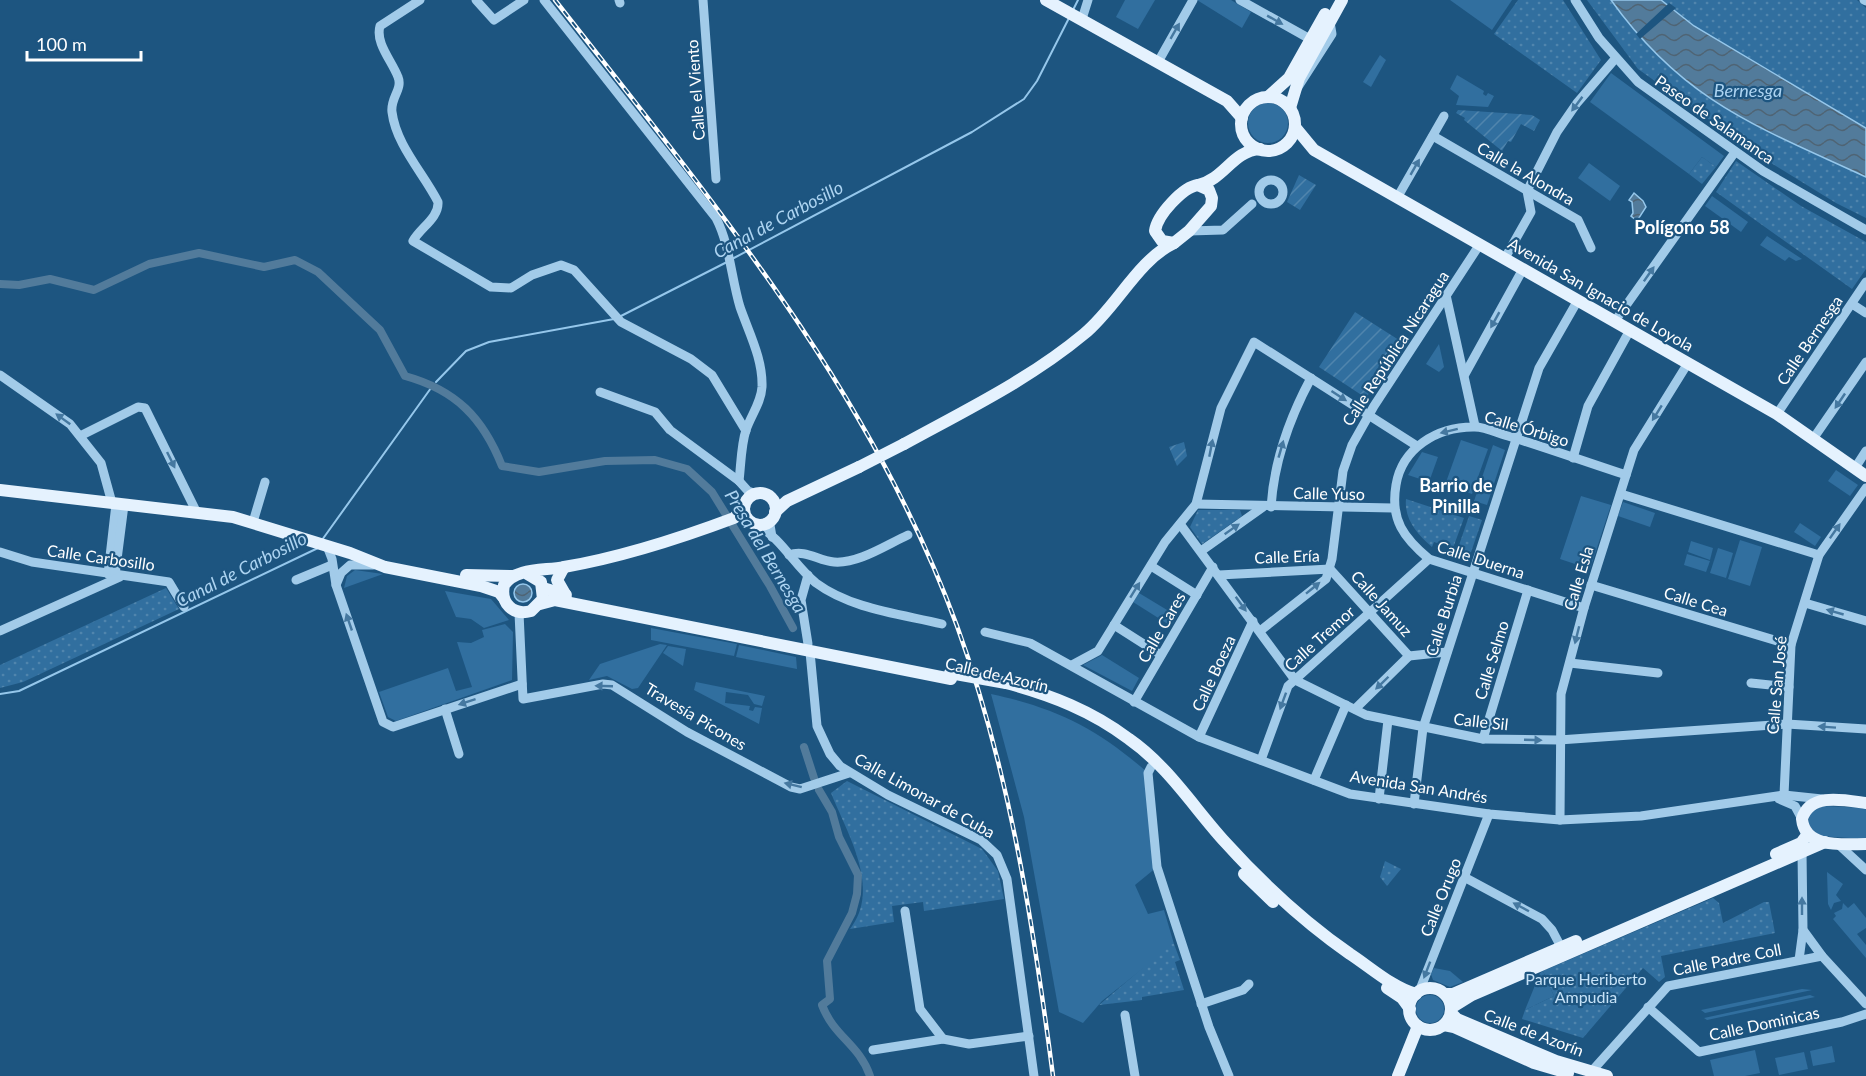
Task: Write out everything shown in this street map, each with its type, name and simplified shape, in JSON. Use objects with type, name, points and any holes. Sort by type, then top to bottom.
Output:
[{"type":"main road","points":[[1046,0],[1227,101],[1242,118]]},
{"type":"main road","points":[[1269,96],[1289,78],[1310,39],[1342,0]]},
{"type":"main road","points":[[1314,150],[1295,127],[1290,108],[1299,78],[1331,12]]},
{"type":"main road","points":[[1227,101],[1269,96],[1280,98],[1290,108]]},
{"type":"main road","points":[[1239,155],[1242,118],[1249,104],[1256,99]]},
{"type":"main road","points":[[1286,145],[1295,127]]},
{"type":"main road","points":[[1242,131],[1246,139],[1260,149],[1268,151],[1286,145],[1314,150]]},
{"type":"main road","points":[[750,506],[764,525],[787,501],[904,444],[1019,381],[1057,356],[1087,332],[1152,257],[1189,231],[1211,206],[1219,177],[1239,155],[1260,149]]},
{"type":"main road","name":"Avenida San Ignacio de Loyola","points":[[1314,150],[1777,414],[1866,476]]},
{"type":"main road","points":[[1152,257],[1156,235],[1155,226],[1159,219],[1187,189],[1219,177]]},
{"type":"main road","points":[[1198,185],[1209,190],[1212,198]]},
{"type":"main road","points":[[1156,235],[1162,241],[1174,243]]},
{"type":"main road","points":[[0,490],[197,513],[254,522],[350,553],[385,567],[492,589],[503,597],[509,607],[519,613],[531,611],[540,604],[548,577],[564,567]]},
{"type":"main road","points":[[350,553],[478,577],[512,576],[650,549],[730,520],[769,496],[787,501]]},
{"type":"main road","points":[[769,496],[774,502],[774,515]]},
{"type":"main road","points":[[564,567],[557,580],[565,594]]},
{"type":"main road","points":[[526,573],[537,578],[543,588]]},
{"type":"main road","points":[[503,597],[504,585],[512,576]]},
{"type":"main road","name":"Calle de Azorín","points":[[543,588],[809,648]]},
{"type":"main road","name":"Calle de Azorín","points":[[540,604],[555,600],[1037,691],[1070,704],[1131,740],[1172,779],[1259,878],[1297,914],[1375,971],[1418,993]]},
{"type":"main road","name":"Calle de Azorín","points":[[1007,687],[1077,714],[1102,728],[1151,767],[1256,887],[1322,944],[1402,998],[1410,1009]]},
{"type":"main road","points":[[1865,803],[1825,800],[1809,805],[1802,819],[1807,835],[1816,841],[1866,844]]},
{"type":"main road","points":[[1807,835],[1801,843],[1787,850],[1453,994],[1445,994],[1430,988],[1418,993],[1410,1009],[1412,1018],[1418,1026],[1428,1030],[1444,1025],[1451,1011],[1462,999],[1830,842]]},
{"type":"main road","points":[[1445,994],[1451,1011]]},
{"type":"main road","name":"Calle de Azorín","points":[[1451,1011],[1458,1019],[1556,1061],[1607,1076]]},
{"type":"main road","name":"Calle de Azorín","points":[[1444,1025],[1454,1027],[1534,1063],[1577,1076]]},
{"type":"main road","points":[[1398,1076],[1418,1026]]},
{"type":"street","points":[[420,0],[380,26],[378,31],[399,79],[400,86],[392,102],[396,128],[438,202],[436,214],[419,231],[413,241],[491,286],[511,288],[532,275],[561,265],[567,267],[587,283],[621,322],[691,359],[712,375],[746,431]]},
{"type":"street","points":[[476,0],[494,21],[524,0]]},
{"type":"street","points":[[544,0],[716,218],[725,237],[726,254],[740,306],[758,353],[762,387],[758,407],[746,431],[739,481]]},
{"type":"street","name":"Calle el Viento","points":[[703,0],[716,179]]},
{"type":"street","points":[[1075,15],[1088,0]]},
{"type":"street","points":[[1158,62],[1193,0]]},
{"type":"street","points":[[1240,0],[1310,39]]},
{"type":"street","name":"Paseo de Salamanca","points":[[1575,0],[1615,59],[1638,82],[1784,185],[1866,230]]},
{"type":"street","points":[[1505,258],[1531,212],[1527,191],[1557,132],[1577,103],[1615,59]]},
{"type":"street","points":[[1397,198],[1444,116]]},
{"type":"street","name":"Calle la Alondra","points":[[1433,136],[1578,220],[1591,248]]},
{"type":"street","points":[[1615,321],[1735,152]]},
{"type":"street","points":[[1189,231],[1226,229],[1260,197]]},
{"type":"street","points":[[1205,213],[1205,224],[1213,231]]},
{"type":"street","name":"Calle República Nicaragua","points":[[1340,508],[1343,471],[1352,445],[1368,415],[1479,244]]},
{"type":"street","points":[[1465,374],[1523,269]]},
{"type":"street","name":"Calle Bernesga","points":[[1777,414],[1866,282]]},
{"type":"street","points":[[1446,295],[1475,426]]},
{"type":"street","name":"Calle Burbia","points":[[1414,804],[1423,728],[1539,368],[1578,300]]},
{"type":"street","points":[[1850,307],[1866,313]]},
{"type":"street","points":[[1573,458],[1588,405],[1630,330]]},
{"type":"street","points":[[1072,665],[1098,651],[1151,566],[1196,504],[1221,408],[1254,342],[1417,446]]},
{"type":"street","name":"Calle Esla","points":[[1560,820],[1561,694],[1584,608],[1634,450],[1685,362]]},
{"type":"street","points":[[1813,440],[1866,362]]},
{"type":"street","points":[[0,375],[70,424],[101,463],[118,504],[115,575],[0,631]]},
{"type":"street","points":[[1201,551],[1267,507],[1278,456],[1289,422],[1311,378]]},
{"type":"street","points":[[600,392],[655,412],[670,430],[739,481],[750,506],[772,537],[808,575],[833,595],[875,609],[942,624]]},
{"type":"street","points":[[80,436],[138,407],[145,408],[197,513]]},
{"type":"street","name":"Calle Órbigo","points":[[1393,508],[1396,483],[1406,458],[1417,446],[1447,430],[1475,426],[1626,475]]},
{"type":"street","points":[[1855,468],[1866,451]]},
{"type":"street","points":[[254,522],[266,482]]},
{"type":"street","name":"Calle San José","points":[[1784,795],[1791,645],[1819,555],[1866,488]]},
{"type":"street","points":[[1621,494],[1819,555]]},
{"type":"street","name":"Calle Yuso","points":[[1196,504],[1393,508]]},
{"type":"street","name":"Calle Ería","points":[[1216,571],[1330,569],[1340,508]]},
{"type":"street","name":"Calle Duerna","points":[[1393,508],[1398,527],[1429,559],[1584,608]]},
{"type":"street","points":[[772,537],[770,525],[774,515]]},
{"type":"street","name":"Calle Sil","points":[[1180,524],[1295,680],[1350,707],[1388,720],[1483,739],[1559,740],[1787,724],[1866,729]]},
{"type":"street","points":[[789,555],[810,554],[832,562],[851,561],[908,535]]},
{"type":"street","points":[[323,544],[332,565],[336,585],[383,722],[393,727],[522,684],[519,613]]},
{"type":"street","name":"Calle Carbosillo","points":[[0,552],[32,562],[169,582],[184,607]]},
{"type":"street","name":"Calle Tremor","points":[[1261,760],[1288,686],[1429,559]]},
{"type":"street","points":[[296,580],[332,565]]},
{"type":"street","points":[[336,585],[341,573],[350,565],[385,567]]},
{"type":"street","points":[[1151,566],[1197,595]]},
{"type":"street","name":"Calle Jamuz","points":[[1330,569],[1409,656],[1447,652]]},
{"type":"street","name":"Calle Boeza","points":[[1260,631],[1326,579],[1330,569]]},
{"type":"street","name":"Calle Cares","points":[[1134,702],[1197,595],[1216,571]]},
{"type":"street","name":"Calle Limonar de Cuba","points":[[808,575],[801,600],[809,648],[817,726],[830,754],[849,773],[981,840],[997,855],[1007,879],[1034,1076]]},
{"type":"street","name":"Calle Cea","points":[[1592,585],[1791,645]]},
{"type":"street","name":"Calle Selmo","points":[[1483,739],[1528,590]]},
{"type":"street","points":[[1804,603],[1866,621]]},
{"type":"street","name":"Calle Boeza","points":[[1199,737],[1253,621]]},
{"type":"street","points":[[1114,625],[1161,655]]},
{"type":"street","name":"Avenida San Andrés","points":[[985,632],[1030,643],[1199,737],[1350,794],[1489,814],[1560,820],[1641,816],[1784,795],[1825,800]]},
{"type":"street","points":[[1314,780],[1350,707],[1409,656]]},
{"type":"street","points":[[1570,663],[1658,673]]},
{"type":"street","points":[[1751,683],[1789,687]]},
{"type":"street","name":"Travesía Picones","points":[[522,684],[523,699],[603,684],[612,685],[687,732],[791,787],[800,789],[849,773]]},
{"type":"street","points":[[445,709],[459,754]]},
{"type":"street","points":[[1379,799],[1388,720]]},
{"type":"street","points":[[1151,767],[1148,773],[1157,867],[1201,1004],[1229,1076]]},
{"type":"street","points":[[1774,797],[1795,806],[1802,819]]},
{"type":"street","name":"Calle Orugo","points":[[1418,993],[1489,814]]},
{"type":"street","points":[[1830,842],[1848,850],[1865,868]]},
{"type":"street","name":"Calle Padre Coll","points":[[1799,960],[1803,930],[1803,852]]},
{"type":"street","points":[[1865,868],[1866,856]]},
{"type":"street","points":[[1464,877],[1542,919],[1552,930],[1561,947]]},
{"type":"street","points":[[905,911],[920,1009],[943,1039]]},
{"type":"street","points":[[1803,930],[1822,956],[1866,1004]]},
{"type":"street","name":"Calle Padre Coll","points":[[1591,1072],[1668,986],[1822,956]]},
{"type":"street","points":[[1201,1004],[1243,990],[1249,984]]},
{"type":"street","name":"Calle Dominicas","points":[[1648,1007],[1699,1052],[1842,1022],[1866,1014]]},
{"type":"street","points":[[1125,1015],[1135,1076]]},
{"type":"street","points":[[873,1050],[943,1039],[969,1044],[1029,1036]]},
{"type":"green space","points":[[1125,0],[1155,0],[1138,29],[1116,17]]},
{"type":"green space","points":[[1197,0],[1231,0],[1251,12],[1242,28]]},
{"type":"green space","points":[[1450,0],[1512,0],[1492,30]]},
{"type":"green space","points":[[1518,0],[1563,0],[1601,60],[1577,93],[1494,34]]},
{"type":"green space","points":[[1587,0],[1611,0],[1638,35],[1666,64],[1695,88],[1725,108],[1790,143],[1866,177],[1866,218],[1836,203],[1763,158],[1638,69]]},
{"type":"green space","points":[[1661,0],[1857,0],[1866,8],[1866,128],[1694,26]]},
{"type":"green space","points":[[1380,55],[1386,60],[1371,87],[1363,82]]},
{"type":"green space","points":[[1611,73],[1724,156],[1716,167],[1702,157],[1689,174],[1590,102]]},
{"type":"green space","points":[[1457,75],[1484,91],[1483,94],[1486,96],[1488,93],[1494,96],[1488,107],[1456,105],[1459,96],[1450,89]]},
{"type":"green space","points":[[1268,103],[1282,109],[1288,123],[1282,137],[1268,143],[1254,137],[1248,123],[1254,109]]},
{"type":"green space","points":[[1458,110],[1532,115],[1540,120],[1534,131],[1521,124],[1511,142],[1508,141],[1502,151],[1464,120],[1465,118],[1456,113]]},
{"type":"green space","points":[[1702,157],[1716,167],[1702,184],[1689,174]]},
{"type":"green space","points":[[1736,161],[1801,206],[1866,242],[1866,269],[1852,289],[1716,192]]},
{"type":"green space","points":[[1589,163],[1620,186],[1610,201],[1578,178]]},
{"type":"green space","points":[[1299,175],[1316,185],[1300,210],[1287,202]]},
{"type":"green space","points":[[1712,196],[1748,222],[1741,232],[1705,206]]},
{"type":"green space","points":[[1767,236],[1802,259],[1796,261],[1789,257],[1785,261],[1760,245]]},
{"type":"green space","points":[[1355,312],[1402,342],[1366,398],[1319,367]]},
{"type":"green space","points":[[1439,344],[1444,367],[1439,372],[1426,364]]},
{"type":"green space","points":[[1461,440],[1488,449],[1472,494],[1445,485]]},
{"type":"green space","points":[[1184,442],[1187,456],[1177,466],[1169,447]]},
{"type":"green space","points":[[1493,445],[1505,450],[1487,505],[1474,501]]},
{"type":"green space","points":[[1422,452],[1438,457],[1429,482],[1408,475]]},
{"type":"green space","points":[[1836,470],[1858,485],[1850,496],[1828,481]]},
{"type":"green space","points":[[1581,496],[1611,505],[1590,569],[1560,559]]},
{"type":"green space","points":[[1406,499],[1464,518],[1453,548],[1434,542],[1432,547],[1421,537],[1409,520]]},
{"type":"green space","points":[[1623,502],[1655,513],[1650,527],[1618,516]]},
{"type":"green space","points":[[1198,510],[1240,510],[1242,516],[1202,544],[1190,527]]},
{"type":"green space","points":[[1469,516],[1482,520],[1469,558],[1456,554]]},
{"type":"green space","points":[[1800,523],[1821,537],[1815,546],[1794,532]]},
{"type":"green space","points":[[1740,540],[1762,547],[1750,586],[1728,579]]},
{"type":"green space","points":[[1691,541],[1713,548],[1710,560],[1688,552]]},
{"type":"green space","points":[[1718,548],[1733,553],[1726,578],[1710,573]]},
{"type":"green space","points":[[1687,554],[1710,561],[1706,572],[1684,565]]},
{"type":"green space","points":[[355,570],[383,574],[344,588],[347,576]]},
{"type":"green space","points":[[166,588],[179,609],[23,682],[0,688],[0,665]]},
{"type":"green space","points":[[445,591],[491,599],[509,620],[484,628],[471,619],[456,617]]},
{"type":"green space","points":[[1139,593],[1177,616],[1171,626],[1133,602]]},
{"type":"green space","points":[[505,624],[513,632],[512,680],[396,721],[388,717],[379,692],[448,668],[456,691],[472,687],[457,642],[471,643],[484,637],[482,630]]},
{"type":"green space","points":[[651,628],[737,644],[734,656],[651,640]]},
{"type":"green space","points":[[660,644],[667,645],[638,688],[632,689],[607,676],[589,680],[600,664]]},
{"type":"green space","points":[[739,645],[796,657],[797,669],[736,657]]},
{"type":"green space","points":[[668,646],[686,649],[683,666],[663,653]]},
{"type":"green space","points":[[1102,655],[1139,678],[1132,691],[1083,665]]},
{"type":"green space","points":[[696,682],[765,696],[762,706],[754,704],[748,695],[726,692],[725,703],[750,706],[749,710],[753,711],[755,707],[762,708],[759,724],[694,690]]},
{"type":"green space","points":[[991,694],[1036,706],[1075,722],[1112,744],[1148,773],[1157,867],[1135,885],[1148,914],[1164,910],[1174,944],[1102,1001],[1083,1023],[1059,1012],[1024,817]]},
{"type":"green space","points":[[847,781],[982,849],[998,871],[1004,899],[924,911],[923,902],[892,906],[894,922],[850,929],[859,913],[863,896],[862,879],[852,843],[831,793]]},
{"type":"green space","points":[[1824,806],[1866,808],[1866,839],[1818,836],[1808,824],[1814,810]]},
{"type":"green space","points":[[1385,861],[1401,869],[1387,886],[1380,877]]},
{"type":"green space","points":[[1827,872],[1843,884],[1836,895],[1841,901],[1834,903],[1831,910],[1828,904]]},
{"type":"green space","name":"Parque Heriberto Ampudia","points":[[1713,898],[1719,903],[1723,923],[1764,902],[1769,902],[1775,933],[1661,956],[1665,977],[1659,982],[1643,968],[1583,1038],[1522,1019],[1525,1010],[1554,996],[1543,971]]},
{"type":"green space","points":[[1843,903],[1848,908],[1854,903],[1866,918],[1866,928],[1857,934],[1866,945],[1866,958],[1833,919],[1836,916],[1834,913],[1842,909]]},
{"type":"green space","points":[[1171,944],[1174,944],[1180,960],[1175,962],[1184,990],[1142,997],[1142,1000],[1099,1005]]},
{"type":"green space","points":[[1434,968],[1450,971],[1463,982],[1450,987],[1433,980],[1431,974]]},
{"type":"green space","points":[[1543,971],[1554,996],[1525,1010],[1540,973]]},
{"type":"green space","points":[[1802,989],[1812,990],[1705,1013],[1701,1010]]},
{"type":"green space","points":[[1430,995],[1440,999],[1444,1009],[1440,1019],[1430,1023],[1420,1019],[1416,1009],[1420,999]]},
{"type":"green space","points":[[1810,995],[1815,997],[1707,1020],[1704,1018]]},
{"type":"green space","points":[[1832,1046],[1835,1062],[1813,1066],[1810,1051]]},
{"type":"green space","points":[[1755,1050],[1760,1073],[1745,1076],[1714,1076],[1710,1060]]},
{"type":"green space","points":[[1804,1052],[1808,1069],[1779,1075],[1775,1058]]},
{"type":"water","name":"Bernesga","points":[[1611,0],[1661,0],[1694,26],[1866,128],[1866,177],[1757,126],[1695,88],[1666,64],[1638,35]]},
{"type":"water","points":[[1634,193],[1646,207],[1637,221],[1631,216],[1632,202],[1629,200]]},
{"type":"water","points":[[519,584],[527,584],[532,589],[530,600],[519,602],[514,597],[514,589]]},
{"type":"pier","points":[[1669,3],[1676,8],[1640,39],[1636,34]]},
{"type":"waterway","name":"Canal de Carbosillo","points":[[1073,10],[1078,0]]},
{"type":"waterway","name":"Canal de Carbosillo","points":[[732,259],[972,132],[1024,99],[1037,81],[1069,18]]},
{"type":"waterway","name":"Presa del Bernesga","points":[[0,284],[19,285],[50,279],[94,290],[149,264],[199,253],[264,267],[295,260],[318,272],[380,330],[405,376],[439,389],[466,408],[486,434],[502,466],[539,472],[605,461],[655,460],[687,469],[712,492],[793,628]]},
{"type":"waterway","name":"Canal de Carbosillo","points":[[619,317],[727,262]]},
{"type":"waterway","name":"Canal de Carbosillo","points":[[436,382],[466,351],[489,342],[614,319]]},
{"type":"waterway","name":"Canal de Carbosillo","points":[[322,540],[431,388]]},
{"type":"waterway","name":"Canal de Carbosillo","points":[[0,694],[19,691],[318,548]]},
{"type":"waterway","name":"Presa del Bernesga","points":[[804,747],[814,778]]},
{"type":"waterway","name":"Presa del Bernesga","points":[[819,790],[832,812],[839,837],[858,875],[857,894],[852,913],[827,961],[830,999],[822,1005],[833,1025],[860,1056],[870,1076]]},
{"type":"railway","points":[[555,0],[670,147],[781,297],[832,375],[879,455],[921,539],[957,626],[992,736],[1028,905],[1053,1076]]},
{"type":"district","name":"Polígono 58","points":[[1682,227]]},
{"type":"district","name":"Barrio de Pinilla","points":[[1456,495]]}]
